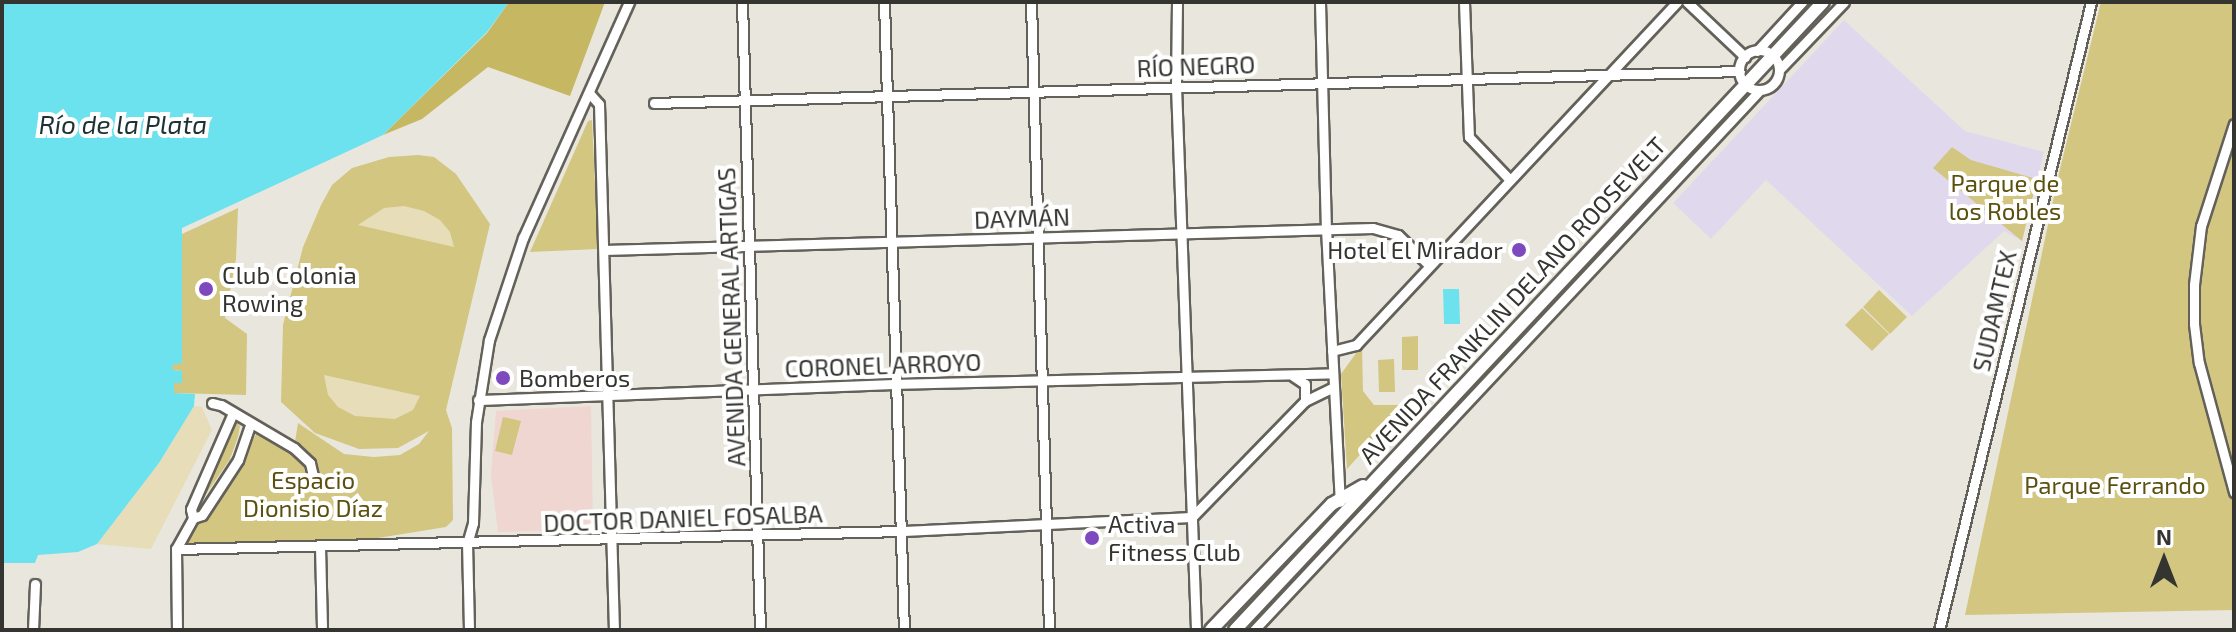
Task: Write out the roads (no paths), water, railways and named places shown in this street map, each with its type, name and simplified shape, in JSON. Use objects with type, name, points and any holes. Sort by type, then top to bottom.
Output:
[{"type":"main road","name":"AVENIDA FRANKLIN DELANO ROOSEVELT","points":[[1235,630],[1746,85],[1819,3]]},
{"type":"main road","points":[[1211,630],[1336,502],[1373,481]]},
{"type":"street","points":[[469,630],[467,544],[473,523],[478,400],[489,340],[505,284],[629,2]]},
{"type":"street","name":"AVENIDA GENERAL ARTIGAS","points":[[742,2],[760,630]]},
{"type":"street","points":[[884,2],[904,630]]},
{"type":"street","points":[[1031,2],[1049,630]]},
{"type":"street","points":[[1177,2],[1176,86],[1196,630]]},
{"type":"street","points":[[1320,2],[1336,502],[1341,515],[1352,525]]},
{"type":"street","points":[[1464,2],[1469,137],[1510,180]]},
{"type":"street","points":[[1332,351],[1356,345],[1677,2]]},
{"type":"street","points":[[1687,2],[1745,57]]},
{"type":"street","points":[[1760,90],[1746,85],[1740,71],[1745,57],[1757,51],[1802,2]]},
{"type":"street","points":[[1254,630],[1760,90],[1774,84],[1779,70],[1844,2]]},
{"type":"street","name":"SUDAMTEX","points":[[1939,630],[2091,2]]},
{"type":"street","points":[[1819,3],[1830,16]]},
{"type":"street","points":[[1757,51],[1773,56],[1779,70]]},
{"type":"street","name":"RÍO NEGRO","points":[[654,103],[1740,71]]},
{"type":"street","points":[[590,94],[599,104],[614,630]]},
{"type":"street","points":[[2234,124],[2201,226],[2194,285],[2194,324],[2199,363],[2234,492]]},
{"type":"street","points":[[1678,157],[1689,166]]},
{"type":"street","points":[[1641,196],[1651,206]]},
{"type":"street","name":"DAYMÁN","points":[[604,250],[1326,228],[1388,230],[1429,265]]},
{"type":"street","name":"CORONEL ARROYO","points":[[478,400],[1043,379],[1333,373]]},
{"type":"street","points":[[1290,375],[1305,384],[1305,401]]},
{"type":"street","points":[[1192,517],[1305,401],[1334,387]]},
{"type":"street","points":[[212,403],[221,405],[304,457],[314,472],[315,484]]},
{"type":"street","points":[[177,630],[176,549],[193,518],[191,509],[233,413]]},
{"type":"street","points":[[193,518],[202,515],[238,460],[251,423]]},
{"type":"street","name":"DOCTOR DANIEL FOSALBA","points":[[176,549],[903,531],[1192,517]]},
{"type":"street","points":[[320,546],[322,630]]},
{"type":"street","points":[[33,630],[35,584]]},
{"type":"water","name":"Río de la Plata","points":[[2,2],[509,2],[487,32],[383,135],[182,228],[182,363],[173,364],[173,370],[182,371],[182,383],[174,383],[174,393],[195,394],[194,406],[159,463],[97,544],[78,552],[38,555],[35,563],[2,563]]},
{"type":"water","points":[[1443,289],[1459,289],[1460,324],[1444,324]]},
{"type":"place","name":"Hotel El Mirador","points":[[1519,250]]},
{"type":"place","name":"Club Colonia Rowing","points":[[206,289]]},
{"type":"place","name":"Bomberos","points":[[503,378]]},
{"type":"place","name":"Activa Fitness Club","points":[[1092,538]]},
{"type":"park label","name":"Parque de los Robles","points":[[2005,197]]},
{"type":"park label","name":"Parque Ferrando","points":[[2115,485]]},
{"type":"park label","name":"Espacio Dionisio Díaz","points":[[313,494]]}]
